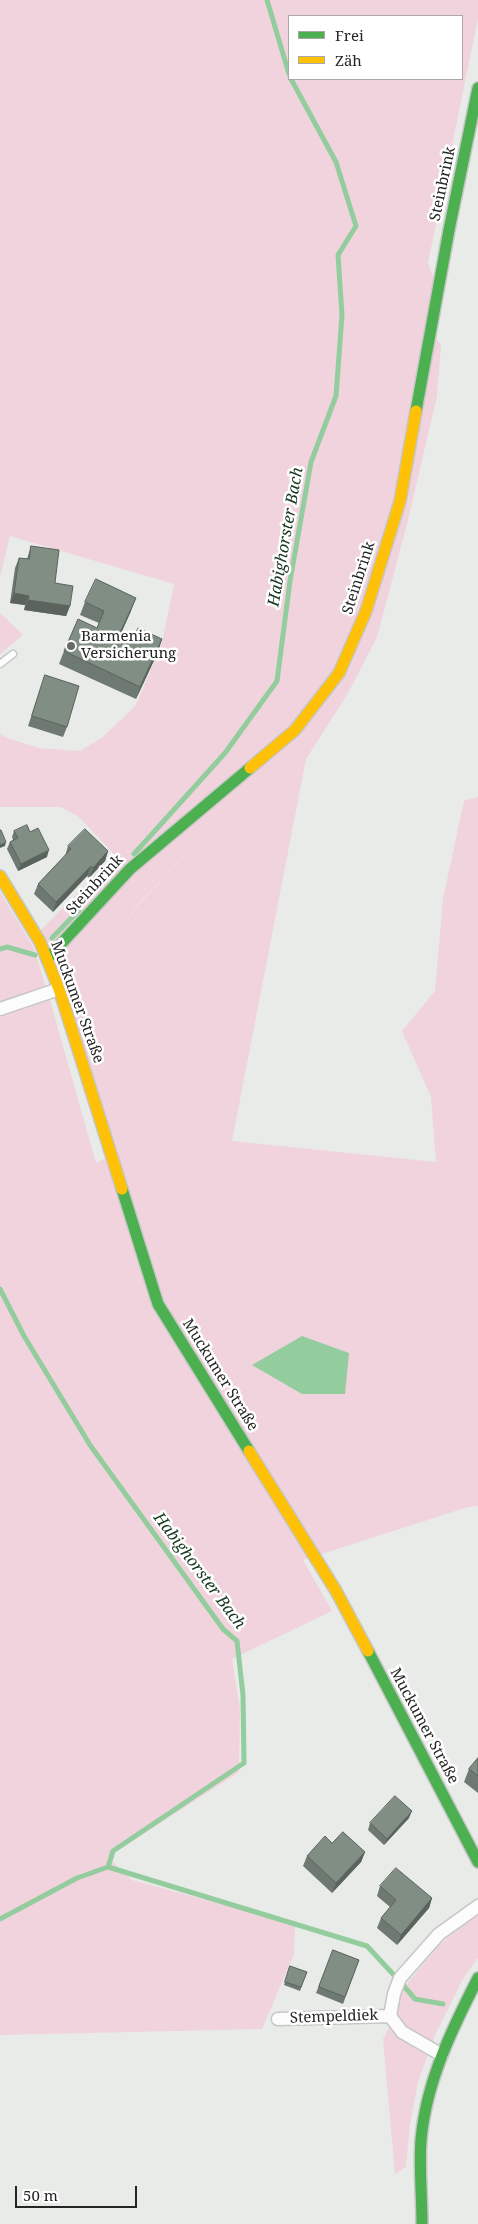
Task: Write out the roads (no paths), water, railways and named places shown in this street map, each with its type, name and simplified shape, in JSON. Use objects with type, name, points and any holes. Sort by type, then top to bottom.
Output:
[{"type":"street","name":"Steinbrink","points":[[48,959],[130,869],[295,730],[339,673],[366,611],[400,501],[449,230],[478,88]]},
{"type":"street","name":"Muckumer Straße","points":[[0,876],[40,942],[48,959],[158,1304],[336,1592],[478,1862]]},
{"type":"street","points":[[0,1009],[59,989]]},
{"type":"street","name":"Stempeldiek","points":[[442,2055],[402,2032],[390,2016],[394,1994],[400,1978],[439,1934],[478,1906]]},
{"type":"street","points":[[422,2224],[420,2162],[424,2123],[434,2074],[456,2018],[478,1978]]},
{"type":"street","name":"Stempeldiek","points":[[278,2019],[390,2016]]},
{"type":"lane","points":[[0,664],[13,654]]},
{"type":"waterway","name":"Habighorster Bach","points":[[267,0],[288,71]]},
{"type":"waterway","name":"Habighorster Bach","points":[[134,854],[225,753],[277,681],[290,581],[311,462],[336,396],[342,315],[338,255],[356,226],[336,162],[292,80]]},
{"type":"waterway","name":"Habighorster Bach","points":[[52,938],[79,910]]},
{"type":"waterway","name":"Habighorster Bach","points":[[0,949],[7,947],[35,955]]},
{"type":"waterway","name":"Habighorster Bach","points":[[0,1289],[24,1336],[90,1445],[223,1629],[237,1641],[243,1695],[244,1763],[113,1851],[108,1867],[367,1946],[393,1974]]},
{"type":"waterway","name":"Habighorster Bach","points":[[0,1919],[77,1878],[108,1867]]},
{"type":"waterway","name":"Habighorster Bach","points":[[403,1985],[415,1999],[443,2004]]},
{"type":"place","name":"Barmenia Versicherung","points":[[71,646]]}]
